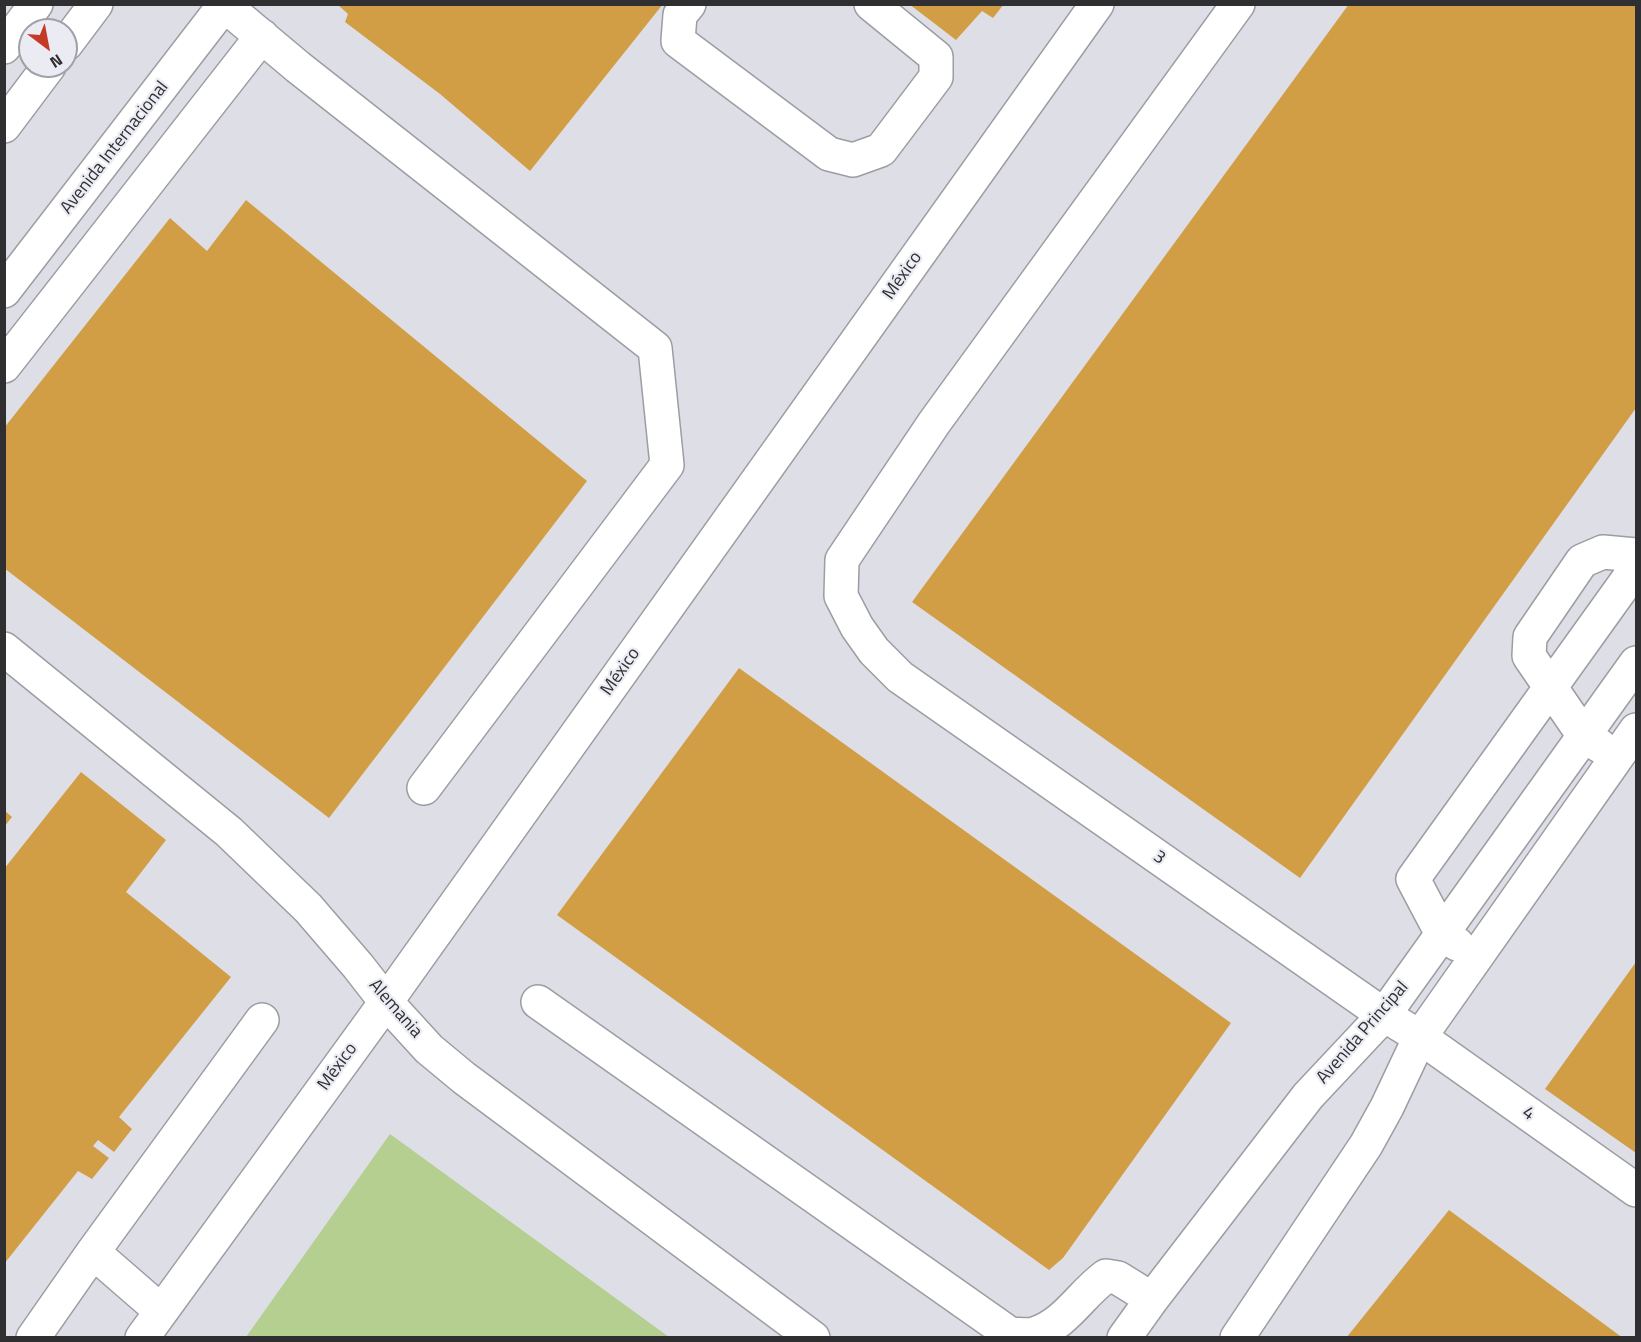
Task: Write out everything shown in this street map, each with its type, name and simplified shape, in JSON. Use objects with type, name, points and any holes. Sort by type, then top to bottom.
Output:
[{"type":"street","points":[[4,46],[36,4]]},
{"type":"street","points":[[78,28],[96,4]]},
{"type":"street","points":[[689,4],[680,15],[678,42],[829,153],[853,160],[881,150],[936,77],[936,57],[871,4]]},
{"type":"street","name":"México","points":[[142,1338],[386,1002],[1097,4]]},
{"type":"street","name":"3","points":[[1238,4],[934,423],[842,560],[842,596],[857,627],[874,651],[900,677],[1384,1015],[1420,1037]]},
{"type":"street","points":[[224,5],[298,67],[655,348],[667,465],[424,788]]},
{"type":"street","name":"Avenida Internacional","points":[[4,291],[224,5]]},
{"type":"street","points":[[4,366],[262,36]]},
{"type":"street","points":[[4,126],[40,78]]},
{"type":"street","points":[[1617,757],[1584,736],[1529,656],[1530,637],[1582,561],[1603,552],[1636,555]]},
{"type":"street","points":[[1475,958],[1442,934],[1413,879],[1636,568]]},
{"type":"street","name":"Alemania","points":[[4,649],[229,832],[308,908],[386,1002],[429,1049],[464,1078],[813,1338]]},
{"type":"street","name":"Avenida Principal","points":[[1124,1338],[1308,1096],[1384,1015],[1636,663]]},
{"type":"street","points":[[1237,1338],[1366,1145],[1420,1037],[1636,730]]},
{"type":"street","points":[[538,1002],[1011,1334],[1031,1335],[1046,1329],[1063,1318],[1096,1283],[1106,1276],[1118,1278],[1152,1299]]},
{"type":"street","points":[[33,1338],[262,1020]]},
{"type":"street","name":"4","points":[[1420,1037],[1636,1190]]},
{"type":"street","points":[[93,1252],[160,1311]]},
{"type":"green space","points":[[390,1134],[669,1337],[246,1337]]},
{"type":"building","points":[[337,4],[663,4],[530,171],[440,94],[345,22],[348,14]]},
{"type":"building","points":[[909,4],[1004,4],[993,18],[982,11],[956,40]]},
{"type":"building","points":[[1349,4],[1636,4],[1636,408],[1300,878],[912,602]]},
{"type":"building","points":[[246,200],[587,481],[329,818],[4,568],[4,428],[170,218],[207,251]]},
{"type":"building","points":[[739,668],[1231,1023],[1063,1258],[1049,1270],[557,915]]},
{"type":"building","points":[[81,772],[166,840],[126,892],[231,977],[119,1117],[132,1129],[114,1152],[98,1140],[93,1146],[109,1158],[92,1179],[78,1171],[4,1264],[4,869]]},
{"type":"building","points":[[4,810],[12,817],[4,827]]},
{"type":"building","points":[[1636,962],[1636,1153],[1545,1089]]},
{"type":"building","points":[[1449,1210],[1623,1338],[1346,1338]]}]
